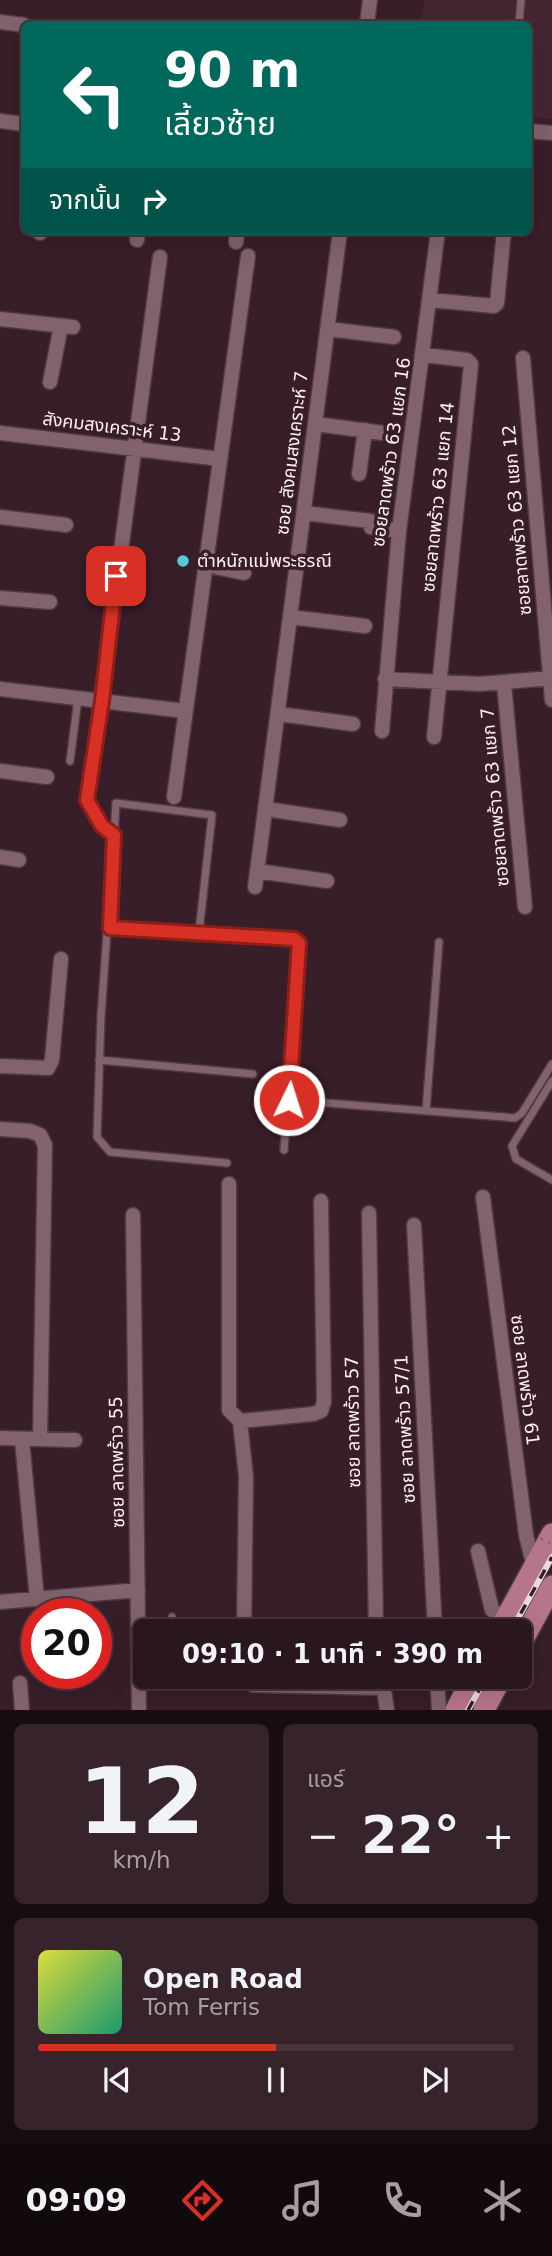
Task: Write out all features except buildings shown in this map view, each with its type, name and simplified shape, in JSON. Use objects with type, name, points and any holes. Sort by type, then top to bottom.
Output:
[{"type":"main road","points":[[505,1619],[534,1567],[546,1536]]},
{"type":"main road","points":[[532,1623],[552,1586]]},
{"type":"main road","points":[[456,1710],[467,1689]]},
{"type":"main road","points":[[486,1709],[496,1689]]},
{"type":"street","points":[[367,21],[370,0]]},
{"type":"street","points":[[0,22],[21,25]]},
{"type":"street","points":[[0,121],[21,124]]},
{"type":"street","points":[[532,131],[552,133]]},
{"type":"street","name":"ซอย สังคมสงเคราะห์ 7","points":[[255,887],[340,235]]},
{"type":"street","name":"ซอยลาดพร้าว 63 แยก 16","points":[[382,731],[399,531],[438,235]]},
{"type":"street","points":[[430,300],[494,306],[497,303],[504,235]]},
{"type":"street","points":[[174,797],[248,256]]},
{"type":"street","points":[[90,784],[112,602],[160,257]]},
{"type":"street","points":[[0,319],[67,327],[50,382]]},
{"type":"street","points":[[328,328],[394,337]]},
{"type":"street","name":"ซอยลาดพร้าว 63 แยก 14","points":[[424,355],[467,360],[471,364],[439,684]]},
{"type":"street","name":"ซอยลาดพร้าว 63 แยก 12","points":[[523,358],[552,700]]},
{"type":"street","points":[[316,424],[383,433]]},
{"type":"street","points":[[359,474],[365,430]]},
{"type":"street","name":"สังคมสงเคราะห์ 13","points":[[0,433],[220,459]]},
{"type":"street","points":[[304,513],[370,521],[371,527],[399,531]]},
{"type":"street","points":[[0,517],[66,525]]},
{"type":"street","points":[[206,565],[244,573]]},
{"type":"street","points":[[0,598],[50,603]]},
{"type":"street","points":[[290,617],[365,626]]},
{"type":"street","points":[[385,679],[439,684],[504,684],[551,678]]},
{"type":"street","points":[[434,737],[439,684]]},
{"type":"street","name":"ซอยลาดพร้าว 63 แยก 7","points":[[504,684],[525,907]]},
{"type":"street","points":[[0,689],[186,711]]},
{"type":"street","points":[[279,714],[353,724]]},
{"type":"street","points":[[0,771],[47,777]]},
{"type":"street","points":[[266,809],[340,820]]},
{"type":"street","points":[[0,857],[19,860]]},
{"type":"street","points":[[257,871],[327,881]]},
{"type":"street","points":[[0,1066],[48,1068],[52,1059],[61,959]]},
{"type":"street","points":[[0,1129],[30,1131],[40,1135],[45,1145],[40,1439]]},
{"type":"street","points":[[229,1184],[229,1410],[240,1421],[246,1477],[244,1619]]},
{"type":"street","name":"ซอย ลาดพร้าว 61","points":[[483,1197],[526,1535],[534,1567]]},
{"type":"street","name":"ซอย ลาดพร้าว 57","points":[[240,1421],[313,1415],[321,1411],[324,1402],[321,1200]]},
{"type":"street","name":"ซอย ลาดพร้าว 57","points":[[369,1213],[376,1619]]},
{"type":"street","name":"ซอย ลาดพร้าว 55","points":[[133,1214],[140,1619]]},
{"type":"street","name":"ซอย ลาดพร้าว 57/1","points":[[414,1225],[434,1619]]},
{"type":"street","points":[[0,1438],[75,1440]]},
{"type":"street","points":[[22,1440],[37,1598]]},
{"type":"street","points":[[478,1551],[492,1610],[498,1619]]},
{"type":"street","points":[[48,1598],[138,1590]]},
{"type":"street","points":[[0,1602],[21,1600]]},
{"type":"street","points":[[20,1683],[22,1710]]},
{"type":"street","name":"ซอย ลาดพร้าว 55","points":[[139,1710],[140,1689]]},
{"type":"street","points":[[385,1689],[387,1710]]},
{"type":"street","points":[[438,1689],[439,1710]]},
{"type":"lane","points":[[519,21],[522,0]]},
{"type":"lane","points":[[70,761],[78,698]]},
{"type":"lane","points":[[90,784],[88,806],[114,837]]},
{"type":"lane","points":[[199,932],[212,815],[116,803],[110,928],[99,1060],[97,1137],[110,1152],[227,1163]]},
{"type":"lane","points":[[110,928],[290,936],[299,943],[284,1150]]},
{"type":"lane","points":[[426,1111],[439,942]]},
{"type":"lane","points":[[99,1060],[253,1074]]},
{"type":"lane","points":[[289,1100],[514,1118],[522,1113],[552,1065]]},
{"type":"lane","points":[[552,1081],[512,1146],[516,1159],[552,1180]]},
{"type":"path","points":[[546,1536],[552,1544]]},
{"type":"shaded area","points":[[424,0],[552,0],[552,119],[532,117],[532,21],[421,21]]},
{"type":"railway","points":[[518,1619],[552,1557]]},
{"type":"railway","points":[[468,1710],[480,1689]]},
{"type":"place","name":"ตำหนักแม่พระธรณี","points":[[183,561]]},
{"type":"route","points":[[116,576],[102,701],[87,800],[88,806],[102,826],[114,835],[110,928],[290,936],[299,943],[289,1100]]}]
